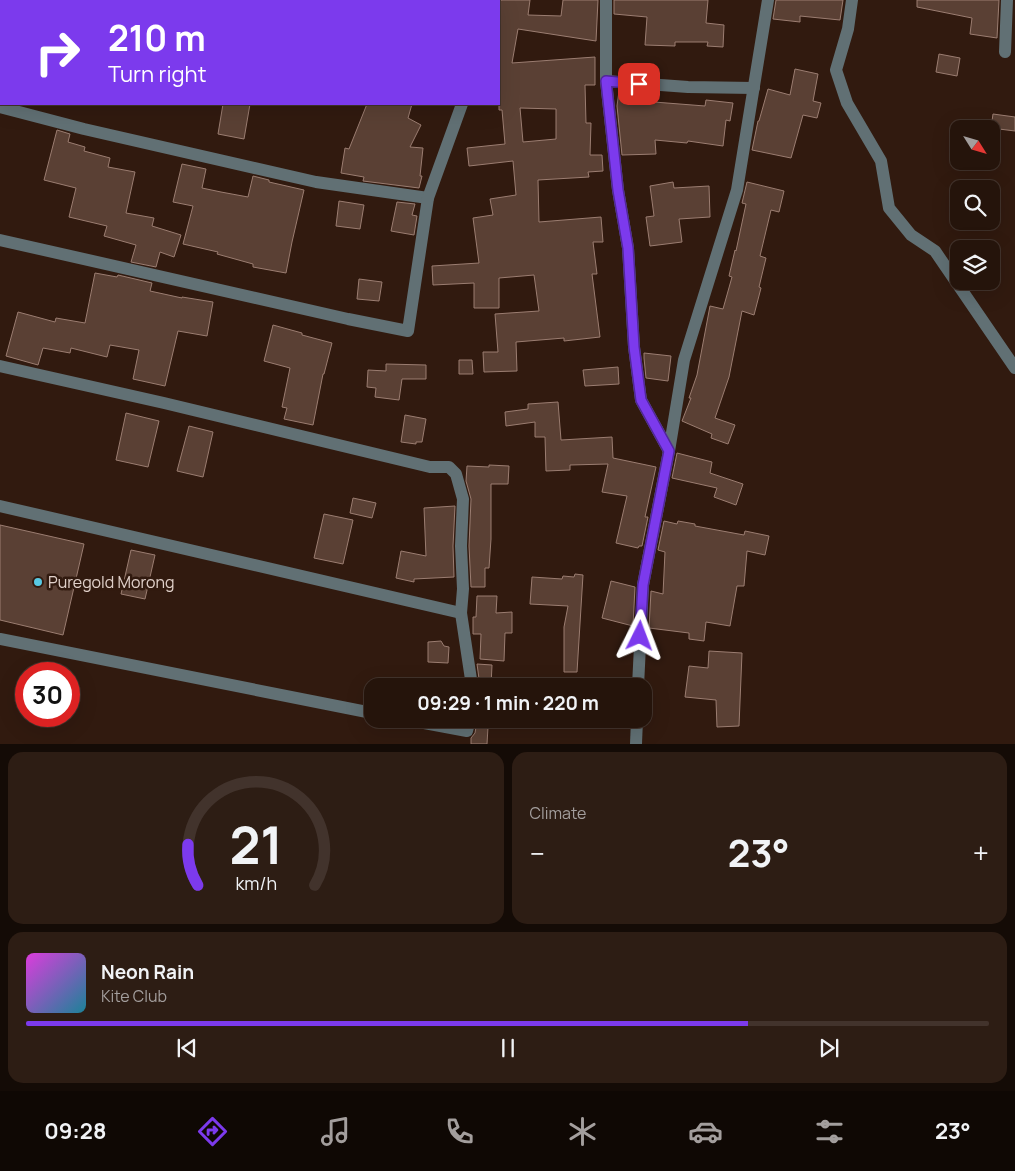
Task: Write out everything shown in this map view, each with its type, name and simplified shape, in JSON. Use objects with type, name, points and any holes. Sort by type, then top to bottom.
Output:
[{"type":"street","points":[[606,0],[606,81],[618,190],[628,248],[634,347],[641,400],[669,451]]},
{"type":"street","points":[[638,678],[643,585],[669,451],[684,360],[737,190],[768,0]]},
{"type":"street","points":[[852,0],[848,29],[836,70],[847,103],[881,160],[889,208],[911,235],[935,251],[1015,368]]},
{"type":"street","points":[[1005,52],[1007,0]]},
{"type":"street","points":[[606,81],[688,87],[754,88]]},
{"type":"street","points":[[0,240],[408,331],[428,198],[462,105]]},
{"type":"street","points":[[0,107],[84,129],[316,182],[428,198]]},
{"type":"street","points":[[0,366],[430,467],[449,467],[456,474],[463,499],[461,546],[463,589],[461,613],[471,678]]},
{"type":"street","points":[[0,506],[461,613]]},
{"type":"street","points":[[0,639],[364,711]]},
{"type":"street","points":[[451,728],[467,731],[468,728]]},
{"type":"street","points":[[636,744],[637,728]]},
{"type":"building","points":[[501,0],[530,0],[528,15],[561,16],[563,0],[598,0],[596,41],[518,29],[512,63],[595,57],[595,85],[585,85],[586,123],[591,123],[590,155],[602,155],[603,171],[588,172],[589,177],[538,180],[539,222],[601,217],[603,242],[593,242],[597,274],[592,274],[600,337],[564,341],[564,338],[516,342],[517,371],[484,372],[483,352],[498,352],[495,314],[539,311],[534,275],[499,278],[499,308],[474,308],[474,283],[433,285],[432,266],[479,263],[473,218],[493,215],[490,199],[516,195],[513,161],[469,166],[467,148],[505,144],[502,110],[499,110]],"holes":[[[520,108],[556,109],[556,139],[523,142]]]},
{"type":"building","points":[[614,0],[708,0],[706,23],[724,25],[723,47],[707,46],[708,42],[675,42],[675,46],[645,45],[647,17],[614,14]]},
{"type":"building","points":[[776,0],[843,0],[840,20],[800,16],[800,22],[773,19]]},
{"type":"building","points":[[917,0],[999,0],[997,38],[970,34],[972,18],[917,7]]},
{"type":"building","points":[[939,54],[960,58],[957,76],[936,72]]},
{"type":"building","points":[[795,69],[818,74],[813,101],[821,103],[817,118],[803,115],[791,158],[752,150],[758,121],[768,89],[790,95]]},
{"type":"building","points":[[619,91],[655,95],[654,102],[705,106],[706,100],[733,103],[730,121],[726,120],[723,146],[688,141],[687,143],[655,140],[656,154],[622,155],[617,106]]},
{"type":"building","points":[[223,105],[250,105],[244,139],[218,134]]},
{"type":"building","points":[[367,105],[412,105],[408,118],[421,125],[410,147],[423,148],[420,176],[422,176],[419,188],[363,181],[364,177],[341,173],[345,148],[349,149]]},
{"type":"building","points":[[993,114],[1015,117],[1015,131],[1000,129],[1000,120],[992,120]]},
{"type":"building","points":[[57,130],[70,134],[68,142],[85,147],[84,151],[110,158],[108,167],[135,172],[126,213],[154,218],[152,226],[181,235],[174,257],[160,252],[156,267],[131,262],[136,245],[104,236],[107,226],[69,217],[76,188],[44,180]]},
{"type":"building","points":[[182,164],[206,169],[202,188],[248,197],[253,176],[269,180],[269,182],[304,190],[286,273],[253,267],[253,264],[217,254],[218,252],[183,244],[193,206],[173,202]]},
{"type":"building","points":[[673,182],[674,188],[709,186],[710,217],[679,219],[682,242],[650,246],[646,217],[654,216],[650,186]]},
{"type":"building","points":[[747,182],[784,191],[779,212],[771,210],[760,256],[766,258],[754,315],[742,311],[729,377],[715,418],[735,425],[728,444],[711,438],[712,434],[682,421],[697,375],[710,306],[723,309],[732,277],[729,276],[746,204],[742,203]]},
{"type":"building","points":[[339,201],[364,205],[360,229],[336,226]]},
{"type":"building","points":[[397,202],[415,204],[412,215],[417,216],[414,235],[391,231]]},
{"type":"building","points":[[95,273],[117,277],[118,275],[152,283],[150,291],[213,302],[207,336],[178,331],[165,386],[133,379],[139,350],[110,345],[107,357],[71,348],[70,353],[43,348],[38,365],[6,356],[18,312],[55,322],[56,318],[85,323]]},
{"type":"building","points":[[359,279],[382,282],[379,301],[357,299]]},
{"type":"building","points":[[273,325],[332,343],[323,374],[313,425],[284,419],[287,408],[282,407],[290,368],[264,361]]},
{"type":"building","points":[[644,353],[671,356],[668,381],[646,378]]},
{"type":"building","points":[[459,360],[472,360],[473,374],[459,374]]},
{"type":"building","points":[[386,364],[426,365],[426,379],[402,379],[399,400],[375,397],[376,388],[367,387],[368,370],[386,371]]},
{"type":"building","points":[[618,367],[619,384],[585,386],[583,370]]},
{"type":"building","points":[[558,402],[561,440],[612,437],[613,458],[656,467],[645,517],[648,517],[642,546],[638,548],[616,543],[627,496],[602,492],[608,464],[570,465],[570,470],[546,471],[545,437],[535,437],[535,422],[506,426],[505,412],[528,409],[528,404]]},
{"type":"building","points":[[126,413],[159,421],[148,467],[116,460]]},
{"type":"building","points":[[405,415],[426,419],[422,442],[416,442],[416,444],[401,442]]},
{"type":"building","points":[[189,426],[213,432],[203,477],[177,471]]},
{"type":"building","points":[[677,453],[712,462],[710,473],[743,484],[736,505],[714,497],[717,488],[672,478]]},
{"type":"building","points":[[489,465],[509,466],[508,484],[491,484],[489,568],[485,568],[485,587],[471,587],[469,546],[471,499],[466,481],[467,466],[489,467]]},
{"type":"building","points":[[353,498],[376,503],[372,518],[350,513]]},
{"type":"building","points":[[455,506],[454,577],[414,579],[414,582],[396,578],[401,551],[426,556],[424,508]]},
{"type":"building","points":[[324,514],[353,520],[343,564],[314,558]]},
{"type":"building","points":[[664,521],[677,524],[678,521],[744,535],[745,531],[769,536],[765,555],[747,551],[744,586],[737,586],[730,626],[706,622],[704,641],[689,639],[689,633],[649,628],[651,591],[663,594],[665,552],[658,550]]},
{"type":"building","name":"Puregold Morong","points":[[0,525],[84,544],[63,635],[0,620]]},
{"type":"building","points":[[131,550],[155,555],[145,599],[121,594]]},
{"type":"building","points":[[575,574],[583,575],[577,672],[564,672],[564,627],[568,606],[530,604],[532,577],[562,579],[563,576],[574,577]]},
{"type":"building","points":[[611,581],[635,587],[633,626],[602,618]]},
{"type":"building","points":[[477,596],[497,596],[496,613],[512,612],[512,633],[505,633],[504,661],[480,659],[481,634],[473,634],[473,617],[476,617]]},
{"type":"building","points":[[441,641],[444,646],[449,647],[448,663],[428,662],[428,642]]},
{"type":"building","points":[[709,651],[742,653],[739,726],[717,727],[716,700],[685,697],[689,666],[708,668]]},
{"type":"building","points":[[477,664],[492,665],[491,678],[479,678]]},
{"type":"building","points":[[476,728],[488,728],[487,744],[471,744],[471,738]]},
{"type":"place","name":"Puregold Morong","points":[[38,582]]},
{"type":"route","points":[[639,84],[606,81],[618,190],[628,248],[634,347],[641,400],[669,451],[643,585],[640,636]]}]
